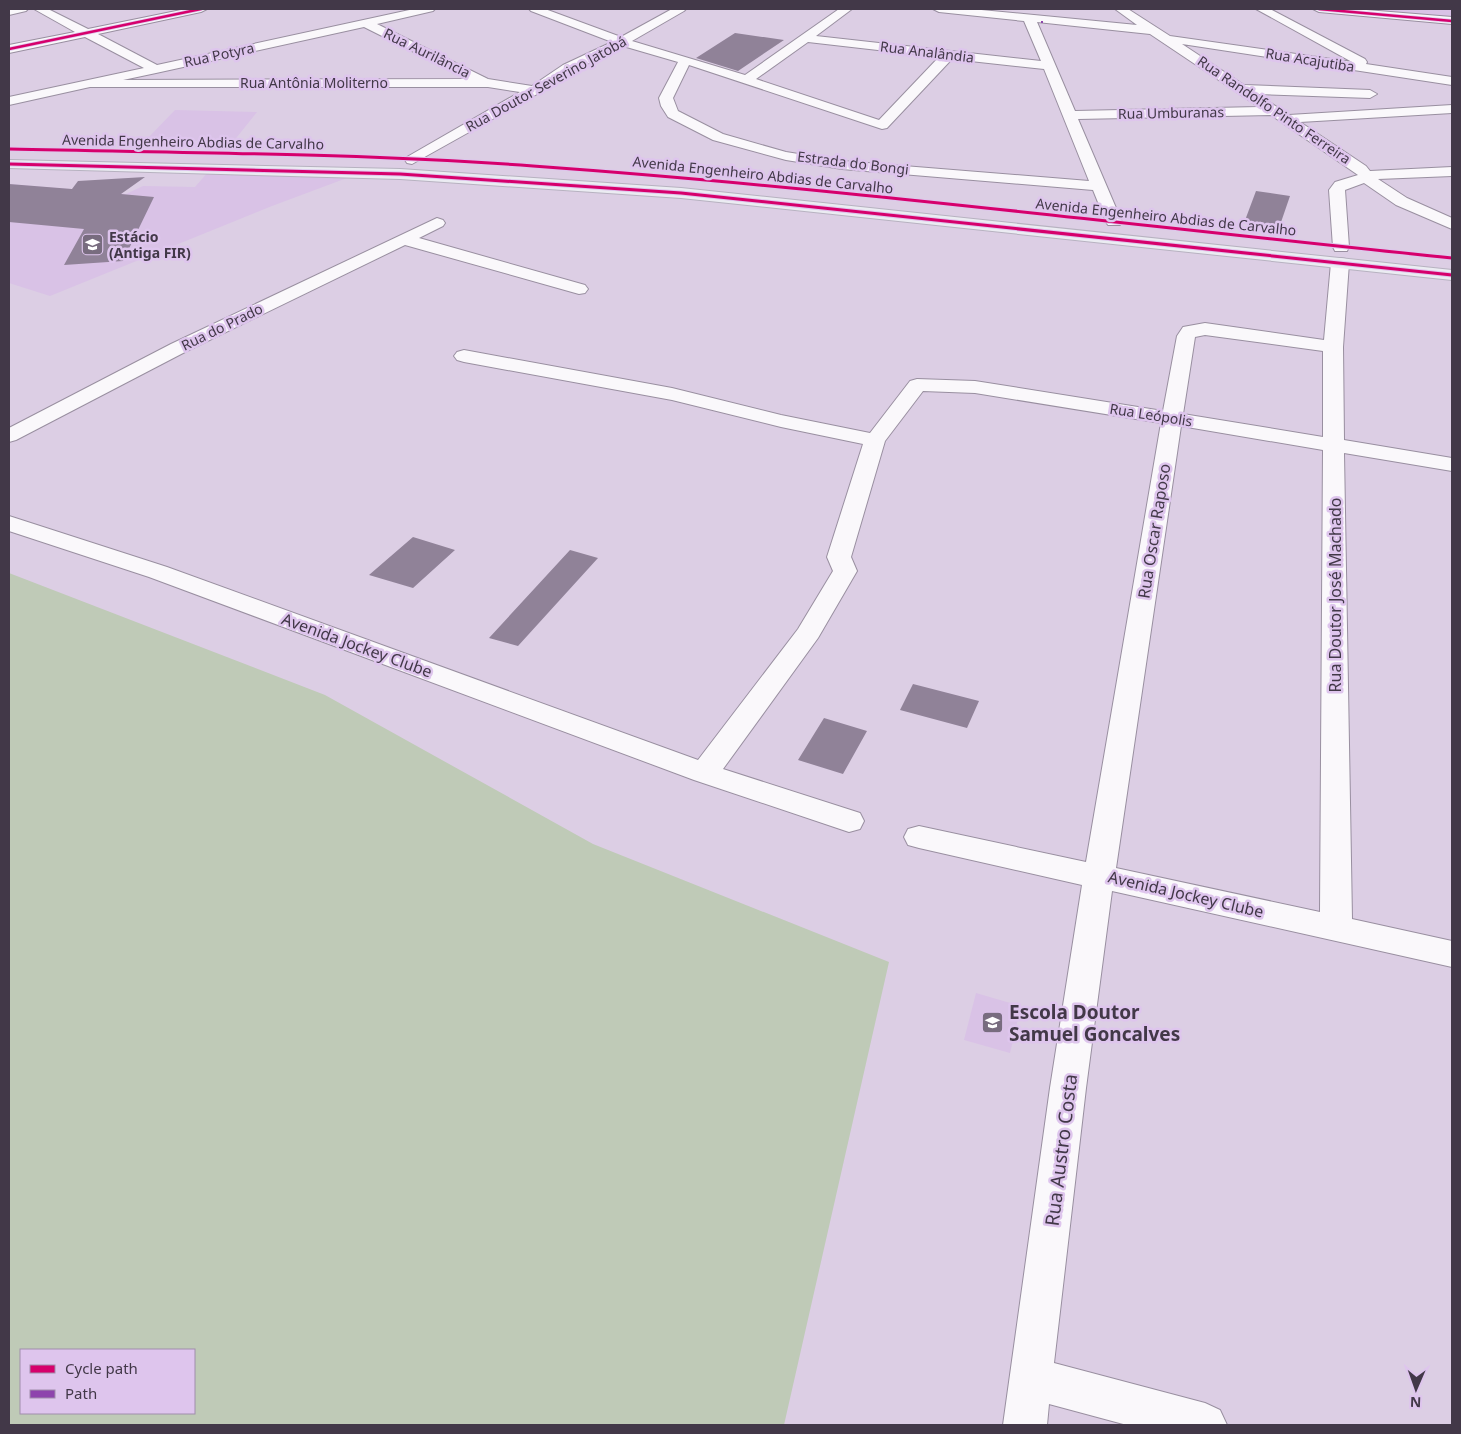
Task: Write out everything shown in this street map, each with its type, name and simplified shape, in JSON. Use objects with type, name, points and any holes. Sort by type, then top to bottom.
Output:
[{"type":"highway","name":"Avenida Engenheiro Abdias de Carvalho","points":[[9,149],[412,160],[529,166],[681,178],[1114,222],[1341,255],[1452,275]]},
{"type":"highway","name":"Avenida Engenheiro Abdias de Carvalho","points":[[9,164],[400,174],[548,183],[681,193],[1341,255],[1452,258]]},
{"type":"street","points":[[9,12],[22,9]]},
{"type":"street","points":[[40,9],[156,69]]},
{"type":"street","points":[[9,49],[89,33],[182,10],[201,9]]},
{"type":"street","name":"Rua Potyra","points":[[9,101],[429,9]]},
{"type":"street","points":[[535,9],[622,42],[746,80],[882,125],[948,55]]},
{"type":"street","name":"Rua Doutor Severino Jatobá","points":[[412,160],[517,98],[534,90],[568,68],[622,42],[680,9]]},
{"type":"street","points":[[746,80],[846,9]]},
{"type":"street","points":[[939,9],[1154,30]]},
{"type":"street","name":"Rua Randolfo Pinto Ferreira","points":[[1121,9],[1361,168],[1365,178],[1404,202],[1452,224]]},
{"type":"street","points":[[1262,9],[1377,71]]},
{"type":"street","points":[[1319,9],[1452,22]]},
{"type":"street","points":[[1029,18],[1114,222]]},
{"type":"street","points":[[1435,20],[1452,28]]},
{"type":"street","name":"Rua Aurilância","points":[[366,23],[488,83]]},
{"type":"street","name":"Rua Analândia","points":[[805,38],[1048,66]]},
{"type":"street","name":"Rua Acajutiba","points":[[1167,38],[1452,82]]},
{"type":"street","name":"Estrada do Bongi","points":[[685,61],[666,98],[673,114],[718,137],[746,146],[786,156],[842,164],[1099,186]]},
{"type":"street","name":"Rua Antônia Moliterno","points":[[93,84],[488,83],[534,90]]},
{"type":"street","points":[[1242,89],[1370,94]]},
{"type":"street","points":[[1286,119],[1452,109]]},
{"type":"street","name":"Rua Umburanas","points":[[1069,116],[1273,111]]},
{"type":"street","points":[[1365,178],[1373,175],[1452,171]]},
{"type":"street","name":"Rua Doutor José Machado","points":[[1336,928],[1333,347],[1341,255],[1337,190],[1340,185],[1346,182],[1365,178]]},
{"type":"street","name":"Rua do Prado","points":[[9,436],[178,348],[437,223]]},
{"type":"street","points":[[404,238],[579,289]]},
{"type":"street","name":"Rua Oscar Raposo","points":[[1099,875],[1186,336],[1190,331],[1205,329],[1221,330],[1333,347]]},
{"type":"street","points":[[464,356],[672,394],[780,421],[875,440],[839,557],[845,571],[809,632],[704,773]]},
{"type":"street","name":"Rua Leópolis","points":[[875,440],[917,385],[975,387],[1452,464]]},
{"type":"street","name":"Avenida Jockey Clube","points":[[9,523],[158,572],[704,773],[848,822]]},
{"type":"street","name":"Avenida Jockey Clube","points":[[919,837],[1452,954]]},
{"type":"street","name":"Rua Austro Costa","points":[[1025,1425],[1068,1088],[1099,875]]},
{"type":"street","points":[[1032,1378],[1204,1425]]},
{"type":"shaded area","points":[[1323,9],[1452,9],[1452,21],[1412,18]]},
{"type":"shaded area","points":[[175,110],[257,112],[233,142],[146,140]]},
{"type":"shaded area","name":"Estácio (Antiga FIR)","points":[[209,171],[355,175],[272,206],[50,296],[9,283],[9,184],[126,194],[143,186],[195,187]]},
{"type":"shaded area","name":"Escola Doutor Samuel Goncalves","points":[[976,993],[1021,1006],[1010,1053],[964,1040]]},
{"type":"green space","points":[[9,573],[325,695],[593,844],[889,962],[784,1425],[9,1425]]},
{"type":"building","points":[[735,33],[784,40],[738,71],[696,58]]},
{"type":"building","points":[[145,177],[121,194],[154,197],[123,261],[64,265],[84,229],[9,222],[9,184],[72,189],[78,181]]},
{"type":"building","points":[[1256,191],[1290,196],[1279,228],[1244,223]]},
{"type":"building","points":[[413,537],[455,550],[413,588],[369,575]]},
{"type":"building","points":[[570,550],[598,558],[518,646],[489,638]]},
{"type":"building","points":[[913,684],[979,701],[967,728],[900,710]]},
{"type":"building","points":[[824,718],[867,731],[843,774],[798,760]]},
{"type":"cycle path","points":[[9,49],[201,9]]},
{"type":"cycle path","points":[[1319,9],[1452,21]]},
{"type":"cycle path","points":[[9,149],[401,158],[532,166],[763,185],[1452,258]]},
{"type":"cycle path","points":[[9,164],[400,174],[681,193],[1452,275]]},
{"type":"place","name":"Estácio (Antiga FIR)","points":[[93,245]]},
{"type":"place","name":"Escola Doutor Samuel Goncalves","points":[[993,1023]]}]
